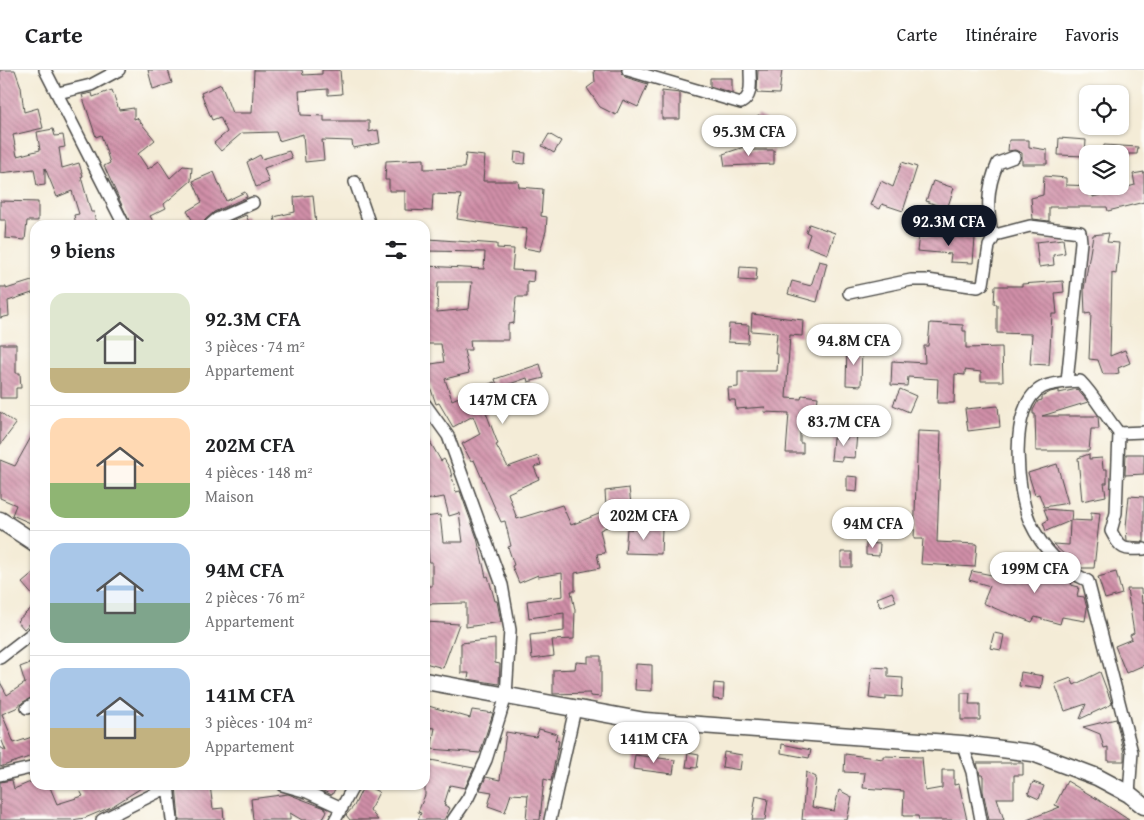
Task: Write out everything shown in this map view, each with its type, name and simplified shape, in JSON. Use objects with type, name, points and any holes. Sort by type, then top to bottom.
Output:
[{"type":"main road","points":[[0,520],[30,540]]},
{"type":"main road","points":[[430,682],[645,721],[962,744],[1033,753],[1064,763],[1129,794],[1144,806]]},
{"type":"street","points":[[45,70],[122,220]]},
{"type":"street","points":[[58,93],[91,85],[119,70]]},
{"type":"street","points":[[628,70],[740,103],[747,100],[750,93],[750,70]]},
{"type":"street","points":[[993,239],[987,210],[990,180],[998,163],[1014,157]]},
{"type":"street","points":[[355,182],[368,220]]},
{"type":"street","points":[[216,220],[253,203]]},
{"type":"street","points":[[849,293],[911,280],[927,280],[978,287],[983,284],[989,246],[995,235],[1030,226],[1070,229],[1080,232],[1081,242],[1067,382]]},
{"type":"street","points":[[1129,794],[1132,752],[1088,581],[1074,574],[1051,555],[1030,522],[1023,497],[1018,470],[1021,417],[1028,401],[1042,387],[1080,381],[1092,393],[1105,415],[1119,432],[1116,513],[1111,531],[1119,546],[1127,550],[1144,549]]},
{"type":"street","points":[[430,411],[448,436],[502,585],[510,630],[506,696],[486,760],[468,798],[453,820]]},
{"type":"street","points":[[1119,432],[1144,432]]},
{"type":"street","points":[[0,658],[30,635]]},
{"type":"street","points":[[550,820],[575,709]]},
{"type":"street","points":[[962,744],[972,772],[981,820]]},
{"type":"street","points":[[0,775],[30,768]]},
{"type":"street","points":[[102,820],[160,790]]},
{"type":"street","points":[[168,790],[172,820]]},
{"type":"street","points":[[300,790],[342,808]]},
{"type":"street","points":[[335,820],[351,790]]},
{"type":"building","points":[[0,70],[15,70],[21,87],[24,112],[38,108],[43,128],[13,135],[17,156],[40,150],[37,132],[53,129],[55,136],[63,135],[65,147],[59,148],[62,168],[79,163],[83,176],[81,177],[91,212],[94,212],[95,220],[75,220],[74,215],[79,214],[72,191],[57,197],[45,168],[45,185],[37,186],[34,169],[0,173]]},
{"type":"building","points":[[148,70],[168,70],[172,83],[153,89]]},
{"type":"building","points":[[254,70],[302,70],[303,75],[322,74],[322,70],[340,70],[342,94],[328,95],[328,89],[299,91],[301,115],[324,116],[324,121],[369,121],[369,132],[378,130],[380,143],[353,148],[352,141],[322,140],[324,160],[305,162],[303,134],[279,141],[276,132],[242,133],[221,151],[214,143],[227,132],[220,117],[212,120],[201,93],[221,84],[232,113],[252,113]]},
{"type":"building","points":[[594,70],[621,70],[625,77],[648,84],[638,107],[623,100],[616,115],[600,107],[587,88],[595,82]]},
{"type":"building","points":[[758,70],[782,70],[779,94],[757,93]]},
{"type":"building","points":[[710,78],[732,78],[732,93],[710,86]]},
{"type":"building","points":[[112,90],[119,110],[134,108],[134,119],[137,118],[155,140],[138,154],[148,169],[159,161],[170,178],[183,166],[192,167],[191,181],[164,204],[166,208],[150,216],[152,220],[129,220],[104,166],[110,163],[101,135],[96,137],[82,95],[92,93],[93,97]]},
{"type":"building","points":[[662,91],[680,93],[680,119],[662,119]]},
{"type":"building","points":[[758,115],[766,119],[760,132],[752,128]]},
{"type":"building","points":[[549,134],[561,141],[554,153],[542,146]]},
{"type":"building","points":[[1059,138],[1086,140],[1086,145],[1079,145],[1079,156],[1058,155]]},
{"type":"building","points":[[1009,140],[1029,140],[1029,147],[1047,150],[1047,164],[1022,164],[1022,153],[1015,150],[1008,151]]},
{"type":"building","points":[[747,146],[748,150],[774,150],[774,164],[725,166],[723,154]]},
{"type":"building","points":[[1129,146],[1138,147],[1137,154],[1129,154]]},
{"type":"building","points":[[289,151],[292,158],[264,168],[269,182],[256,187],[247,162],[260,155],[262,159]]},
{"type":"building","points":[[515,152],[526,153],[525,164],[514,163]]},
{"type":"building","points":[[466,154],[485,156],[483,181],[518,181],[519,187],[543,189],[541,216],[547,217],[546,231],[540,251],[524,248],[527,229],[457,219],[461,195],[433,194],[432,211],[405,210],[405,191],[389,191],[389,180],[385,180],[386,161],[424,159],[424,169],[464,168]]},
{"type":"building","points":[[902,162],[917,167],[903,211],[882,204],[880,209],[871,205],[881,181],[893,187]]},
{"type":"building","points":[[214,172],[226,201],[245,192],[247,197],[214,212],[205,220],[192,220],[187,211],[202,202],[193,181]]},
{"type":"building","points":[[1144,172],[1144,202],[1108,211],[1107,207],[1049,207],[1049,221],[1033,219],[1031,198],[1043,195],[1044,176],[1066,178],[1066,185],[1079,185],[1079,195],[1093,195],[1093,197],[1100,195],[1129,195],[1129,187],[1135,185],[1133,174]]},
{"type":"building","points":[[933,181],[954,188],[947,209],[926,201]]},
{"type":"building","points":[[313,195],[316,220],[275,220],[274,217],[295,212],[294,197]]},
{"type":"building","points":[[0,201],[38,202],[38,220],[27,221],[25,240],[5,238],[6,220],[0,220]]},
{"type":"building","points":[[246,215],[248,220],[234,220]]},
{"type":"building","points":[[809,224],[835,233],[828,254],[806,246],[810,234],[806,232]]},
{"type":"building","points":[[1109,233],[1107,242],[1119,243],[1116,274],[1112,273],[1110,356],[1125,350],[1130,363],[1118,368],[1119,373],[1103,374],[1098,360],[1089,359],[1091,313],[1085,314],[1084,289],[1093,235]]},
{"type":"building","points":[[919,235],[975,238],[973,263],[950,262],[951,254],[917,251]]},
{"type":"building","points":[[430,239],[497,244],[497,248],[514,249],[512,270],[534,271],[533,282],[527,281],[527,297],[516,297],[514,323],[508,324],[508,340],[470,340],[471,350],[464,350],[469,373],[445,379],[452,400],[494,382],[503,401],[485,410],[498,444],[496,445],[508,467],[538,456],[541,465],[534,467],[539,479],[508,493],[517,519],[562,505],[571,525],[604,512],[609,526],[600,530],[605,553],[597,554],[600,568],[575,573],[575,591],[571,591],[575,610],[574,639],[552,640],[554,656],[532,659],[530,635],[564,631],[564,613],[529,618],[527,601],[563,596],[562,573],[538,577],[538,575],[519,583],[512,566],[514,565],[508,547],[511,546],[505,521],[501,522],[474,460],[471,461],[462,444],[480,434],[473,416],[453,427],[439,403],[436,404],[430,387],[430,364],[444,362],[441,344],[430,344],[430,266],[484,269],[485,252],[430,251]],"holes":[[[438,282],[472,282],[469,309],[437,312]]]},
{"type":"building","points":[[1063,239],[1065,253],[1053,255],[1054,265],[1039,267],[1036,242]]},
{"type":"building","points":[[819,261],[827,263],[817,302],[788,294],[792,281],[811,286]]},
{"type":"building","points":[[740,267],[757,268],[756,281],[739,280]]},
{"type":"building","points":[[1063,281],[1064,292],[1055,293],[1057,314],[1052,314],[1049,365],[1030,364],[1032,334],[997,333],[997,304],[994,304],[995,286],[1022,286],[1022,284]]},
{"type":"building","points":[[30,282],[30,294],[8,301],[9,316],[0,318],[0,287],[6,287],[6,289]]},
{"type":"building","points":[[752,314],[803,320],[802,336],[790,335],[786,398],[801,399],[802,395],[818,397],[816,414],[800,412],[800,443],[803,443],[803,453],[786,453],[789,413],[764,412],[765,407],[736,409],[735,400],[729,400],[728,388],[738,387],[738,371],[777,371],[778,354],[775,354],[777,333],[751,331]]},
{"type":"building","points":[[930,323],[963,325],[963,331],[966,331],[966,348],[1002,347],[1003,381],[981,381],[981,372],[965,370],[965,375],[955,374],[954,403],[937,403],[938,379],[908,377],[907,386],[891,385],[892,361],[925,363],[924,346],[928,346]]},
{"type":"building","points":[[729,324],[749,325],[748,343],[728,342]]},
{"type":"building","points":[[866,325],[883,327],[881,345],[864,342]]},
{"type":"building","points":[[0,344],[16,344],[16,373],[20,373],[21,388],[16,388],[16,398],[0,398]]},
{"type":"building","points":[[847,345],[862,346],[861,386],[846,385]]},
{"type":"building","points":[[540,364],[544,378],[528,382],[527,378],[498,388],[495,379]]},
{"type":"building","points":[[900,389],[916,396],[909,412],[893,405]]},
{"type":"building","points":[[1077,389],[1088,402],[1042,416],[1098,416],[1099,429],[1091,429],[1089,451],[1036,451],[1035,414],[1033,414],[1033,410],[1038,401],[1042,400],[1042,397],[1050,392],[1059,390],[1059,393]]},
{"type":"building","points":[[998,406],[1000,427],[968,431],[965,409]]},
{"type":"building","points":[[0,412],[16,424],[0,445]]},
{"type":"building","points":[[918,431],[941,432],[937,542],[977,544],[975,567],[921,564],[923,539],[914,539]]},
{"type":"building","points":[[847,432],[857,433],[855,458],[842,457],[842,461],[831,460],[833,438],[847,439]]},
{"type":"building","points":[[30,439],[30,523],[12,515],[16,505],[0,498],[0,460],[15,466]]},
{"type":"building","points":[[430,442],[441,461],[444,459],[450,469],[456,492],[460,491],[477,538],[486,577],[488,576],[495,601],[497,601],[501,622],[466,627],[466,603],[430,604],[432,562],[430,562],[430,516],[440,515],[443,542],[463,542],[459,513],[449,516],[444,497],[430,499]]},
{"type":"building","points":[[1089,454],[1089,459],[1102,458],[1103,469],[1107,469],[1107,483],[1104,483],[1106,496],[1082,501],[1078,458]]},
{"type":"building","points":[[1126,454],[1144,454],[1144,474],[1125,475]]},
{"type":"building","points":[[1057,464],[1068,503],[1044,507],[1039,494],[1035,495],[1028,473]]},
{"type":"building","points":[[847,476],[858,477],[857,492],[847,491]]},
{"type":"building","points":[[629,488],[631,504],[606,507],[605,491]]},
{"type":"building","points":[[1129,496],[1144,497],[1144,542],[1127,541],[1126,527]]},
{"type":"building","points":[[1044,509],[1072,511],[1071,520],[1091,521],[1091,512],[1100,513],[1094,568],[1079,568],[1053,544],[1069,545],[1070,521],[1046,531],[1043,523],[1048,520]]},
{"type":"building","points":[[644,527],[662,528],[661,554],[625,553],[627,529],[644,530]]},
{"type":"building","points":[[866,543],[880,544],[879,556],[866,555]]},
{"type":"building","points":[[841,552],[852,552],[852,567],[841,567]]},
{"type":"building","points":[[1049,562],[1054,567],[1052,567],[1073,581],[1071,585],[1079,587],[1077,596],[1084,597],[1087,608],[1085,621],[1062,617],[1060,624],[1035,617],[1032,622],[983,603],[990,586],[969,580],[972,571],[1021,581],[1021,564],[1049,565]]},
{"type":"building","points":[[1116,572],[1122,594],[1105,599],[1098,577]]},
{"type":"building","points":[[30,576],[30,592],[22,583]]},
{"type":"building","points":[[1127,589],[1141,589],[1142,603],[1144,603],[1144,665],[1126,673],[1115,646],[1132,639],[1130,635],[1134,633]]},
{"type":"building","points":[[892,592],[896,601],[880,607],[877,598]]},
{"type":"building","points":[[30,609],[30,624],[24,629],[17,621]]},
{"type":"building","points":[[430,622],[459,624],[443,668],[430,664]]},
{"type":"building","points":[[994,633],[1004,635],[1001,650],[990,648]]},
{"type":"building","points":[[495,639],[495,663],[500,664],[499,684],[468,679],[469,673],[461,673],[461,643]]},
{"type":"building","points":[[588,656],[601,656],[601,697],[590,696],[590,693],[553,694],[553,670],[575,669],[576,662],[588,663]]},
{"type":"building","points":[[30,663],[30,698],[16,708],[2,714],[14,743],[30,738],[30,757],[0,767],[0,747],[6,751],[0,736],[0,682],[7,695],[25,683],[20,667]]},
{"type":"building","points":[[636,664],[652,665],[652,691],[635,690]]},
{"type":"building","points":[[872,667],[888,668],[888,677],[903,678],[902,697],[886,696],[886,700],[869,698]]},
{"type":"building","points":[[1021,672],[1043,676],[1041,689],[1019,686]]},
{"type":"building","points":[[1100,672],[1112,704],[1080,719],[1086,704],[1065,711],[1055,684],[1071,678],[1074,685]]},
{"type":"building","points":[[714,683],[724,684],[723,700],[713,699]]},
{"type":"building","points":[[961,693],[970,693],[969,704],[980,704],[980,720],[961,720]]},
{"type":"building","points":[[430,706],[470,718],[472,710],[493,713],[480,753],[431,749],[435,728],[430,728]]},
{"type":"building","points":[[1116,719],[1124,761],[1108,761],[1108,747],[1104,748],[1100,734],[1083,727]]},
{"type":"building","points":[[539,729],[557,734],[555,740],[559,741],[551,781],[544,779],[540,820],[526,820],[528,795],[511,794],[505,812],[488,806],[492,792],[480,790],[486,777],[500,780],[506,732],[536,737]]},
{"type":"building","points":[[782,744],[811,750],[809,758],[781,753]]},
{"type":"building","points":[[724,752],[742,755],[740,770],[722,767]]},
{"type":"building","points":[[688,753],[699,755],[697,768],[686,767]]},
{"type":"building","points":[[845,754],[883,759],[883,756],[922,757],[925,791],[942,788],[942,770],[954,770],[954,785],[959,784],[967,820],[919,820],[918,816],[903,816],[904,791],[863,788],[865,773],[844,772]]},
{"type":"building","points":[[635,755],[675,760],[673,774],[633,769]]},
{"type":"building","points":[[430,760],[474,768],[465,788],[450,785],[444,805],[450,808],[444,820],[418,820],[421,813],[418,812],[425,795],[425,790],[430,790]]},
{"type":"building","points":[[977,763],[1023,763],[1023,775],[1014,775],[1014,798],[997,798],[1004,820],[989,820],[983,791],[983,775],[980,775]]},
{"type":"building","points":[[806,772],[816,777],[812,807],[834,811],[839,790],[852,797],[847,820],[802,820]]},
{"type":"building","points":[[12,780],[14,789],[30,782],[30,790],[51,790],[57,804],[83,796],[80,790],[138,790],[111,807],[85,818],[72,820],[0,820],[0,782]]},
{"type":"building","points":[[1067,781],[1129,820],[1027,820],[1060,807],[1055,805]]},
{"type":"building","points":[[1033,782],[1044,786],[1039,799],[1028,794]]},
{"type":"building","points":[[176,790],[211,790],[213,809],[223,808],[224,820],[179,820]]},
{"type":"building","points":[[321,790],[334,790],[332,795]]},
{"type":"building","points":[[362,790],[379,792],[370,810],[378,820],[350,820],[346,815],[354,806]]},
{"type":"building","points":[[288,794],[325,808],[327,811],[322,820],[302,820],[290,813],[290,820],[253,820],[251,799]]},
{"type":"building","points":[[756,796],[768,799],[765,820],[752,820]]}]
